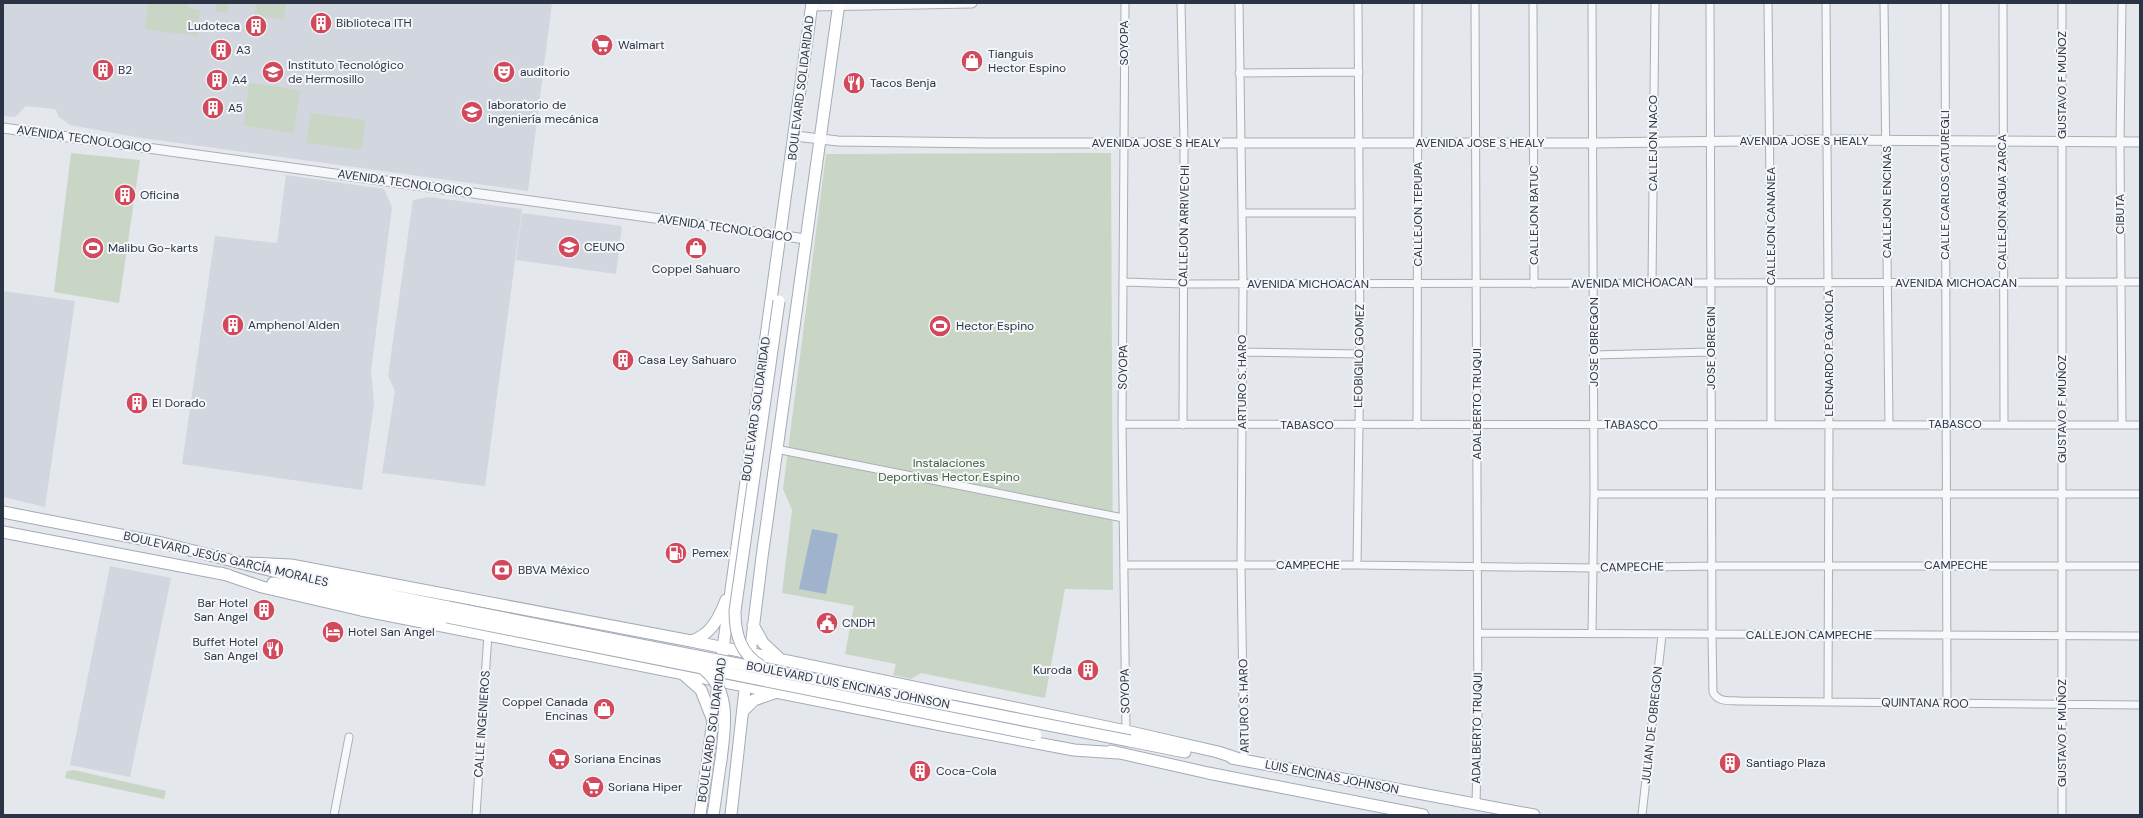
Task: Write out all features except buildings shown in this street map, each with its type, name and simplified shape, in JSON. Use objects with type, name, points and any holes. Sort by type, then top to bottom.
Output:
[{"type":"main road","points":[[731,815],[745,686],[776,449],[839,4]]},
{"type":"main road","name":"BOULEVARD SOLIDARIDAD","points":[[700,815],[812,5]]},
{"type":"main road","points":[[776,269],[781,287],[735,611],[735,628],[739,643],[747,656],[760,665],[828,693]]},
{"type":"main road","name":"BOULEVARD JESÚS GARCÍA MORALES","points":[[3,512],[162,543],[285,574],[448,612]]},
{"type":"main road","name":"BOULEVARD JESÚS GARCÍA MORALES","points":[[3,532],[221,573],[448,612]]},
{"type":"main road","points":[[246,563],[292,565],[750,653],[1128,736]]},
{"type":"main road","points":[[221,573],[262,587],[313,600],[1053,746],[1118,753]]},
{"type":"main road","points":[[691,642],[698,639],[714,626],[719,618],[732,582]]},
{"type":"main road","name":"BOULEVARD LUIS ENCINAS JOHNSON","points":[[448,612],[828,693],[1036,735]]},
{"type":"main road","name":"BOULEVARD LUIS ENCINAS JOHNSON","points":[[448,612],[635,643],[1128,736]]},
{"type":"main road","points":[[753,625],[769,650],[782,660]]},
{"type":"main road","points":[[635,643],[696,663],[714,680],[721,692],[725,723],[713,815]]},
{"type":"main road","points":[[682,673],[701,690],[714,722]]},
{"type":"main road","points":[[743,712],[754,700],[776,692]]},
{"type":"main road","name":"LUIS ENCINAS JOHNSON","points":[[1036,735],[1208,773],[1423,815]]},
{"type":"main road","name":"LUIS ENCINAS JOHNSON","points":[[1128,736],[1201,755],[1242,760],[1534,815]]},
{"type":"main road","points":[[704,782],[719,780],[734,786]]},
{"type":"street","points":[[812,5],[972,3]]},
{"type":"street","name":"SOYOPA","points":[[1124,3],[1124,282],[1122,424],[1128,736]]},
{"type":"street","name":"CALLEJON ARRIVECHI","points":[[1181,3],[1184,142],[1183,425]]},
{"type":"street","name":"ARTURO S. HARO","points":[[1239,3],[1243,284],[1241,566],[1242,760]]},
{"type":"street","name":"LEOBIGILO GOMEZ","points":[[1357,565],[1360,354],[1358,3]]},
{"type":"street","name":"CALLEJON TEPUPA","points":[[1417,425],[1418,3]]},
{"type":"street","name":"ADALBERTO TRUQUI","points":[[1475,3],[1475,283],[1477,425],[1476,566],[1478,633],[1476,804]]},
{"type":"street","name":"CALLEJON BATUC","points":[[1533,3],[1535,142],[1534,284]]},
{"type":"street","name":"JOSE OBREGON","points":[[1592,3],[1594,283],[1594,494],[1592,634]]},
{"type":"street","name":"CALLEJON NACO","points":[[1652,283],[1655,3]]},
{"type":"street","name":"JOSE OBREGIN","points":[[1710,3],[1710,352],[1713,692]]},
{"type":"street","name":"CALLEJON CANANEA","points":[[1768,3],[1772,282],[1770,424]]},
{"type":"street","name":"LEONARDO P GAXIOLA","points":[[1826,3],[1829,425],[1828,494],[1830,565],[1828,702]]},
{"type":"street","name":"CALLEJON ENCINAS","points":[[1884,3],[1887,141],[1889,424]]},
{"type":"street","name":"CALLE CARLOS CATUREGLI","points":[[1945,3],[1946,141],[1944,283],[1947,704]]},
{"type":"street","name":"CALLEJON AGUA ZARCA","points":[[2003,3],[2002,141],[2004,424]]},
{"type":"street","name":"GUSTAVO F MUÑOZ","points":[[2062,3],[2062,815]]},
{"type":"street","name":"CIBUTA","points":[[2122,3],[2120,142],[2122,424]]},
{"type":"street","points":[[1239,73],[1359,72]]},
{"type":"street","name":"AVENIDA TECNOLOGICO","points":[[3,128],[806,239]]},
{"type":"street","name":"AVENIDA JOSE S HEALY","points":[[795,136],[821,139],[987,143],[1593,143],[1710,141],[1770,142],[1827,140],[2140,142]]},
{"type":"street","points":[[1242,213],[1359,213]]},
{"type":"street","name":"AVENIDA MICHOACAN","points":[[1124,282],[1183,284],[2140,282]]},
{"type":"street","points":[[1242,352],[1360,354]]},
{"type":"street","points":[[1594,355],[1710,352]]},
{"type":"street","name":"TABASCO","points":[[1122,424],[2140,425]]},
{"type":"street","points":[[776,449],[1123,518]]},
{"type":"street","points":[[1594,494],[2140,494]]},
{"type":"street","name":"CAMPECHE","points":[[1124,565],[1357,565],[1593,568],[1830,565],[2140,566]]},
{"type":"street","name":"CALLEJON CAMPECHE","points":[[1478,633],[2140,636]]},
{"type":"street","name":"CALLE INGENIEROS","points":[[476,815],[488,634]]},
{"type":"street","name":"JULIAN DE OBREGON","points":[[1642,815],[1662,635]]},
{"type":"street","name":"QUINTANA ROO","points":[[1713,692],[1715,697],[1720,700],[1947,704],[2140,705]]},
{"type":"street","points":[[334,815],[349,737]]},
{"type":"shaded area","name":"Instituto Tecnológico de Hermosillo","points":[[3,3],[552,3],[528,191],[135,137],[70,125],[59,117],[55,109],[26,106],[15,117],[3,116]]},
{"type":"shaded area","points":[[286,175],[384,189],[392,207],[371,371],[374,403],[362,490],[182,464],[215,236],[277,243]]},
{"type":"shaded area","points":[[428,197],[522,209],[485,486],[382,473],[395,391],[388,376],[413,200]]},
{"type":"shaded area","name":"CEUNO","points":[[522,213],[622,226],[616,274],[516,260]]},
{"type":"shaded area","points":[[3,291],[75,301],[45,507],[3,497]]},
{"type":"shaded area","points":[[110,566],[171,578],[130,777],[70,765]]},
{"type":"green space","points":[[148,3],[189,3],[188,8],[200,9],[197,36],[145,29]]},
{"type":"green space","points":[[217,3],[229,3],[227,13],[216,11]]},
{"type":"green space","points":[[256,3],[286,3],[284,20],[254,16]]},
{"type":"green space","points":[[249,83],[300,90],[294,133],[244,126]]},
{"type":"green space","points":[[311,113],[366,120],[361,150],[306,143]]},
{"type":"green space","name":"Malibu Go-karts","points":[[71,153],[140,160],[119,303],[54,292]]},
{"type":"green space","name":"Instalaciones Deportivas Hector Espino","points":[[1111,153],[1113,590],[1065,589],[1045,698],[921,673],[911,679],[893,675],[896,664],[845,654],[854,606],[782,593],[792,510],[783,489],[826,154]]},
{"type":"green space","points":[[74,770],[166,791],[164,799],[65,778],[67,771]]},
{"type":"water","points":[[812,529],[838,534],[826,594],[799,589]]},
{"type":"place","name":"Biblioteca ITH","points":[[321,23]]},
{"type":"place","name":"Ludoteca","points":[[256,26]]},
{"type":"place","name":"Walmart","points":[[602,45]]},
{"type":"place","name":"A3","points":[[221,50]]},
{"type":"place","name":"Tianguis Hector Espino","points":[[972,61]]},
{"type":"place","name":"B2","points":[[103,70]]},
{"type":"place","name":"Instituto Tecnológico de Hermosillo","points":[[273,72]]},
{"type":"place","name":"auditorio","points":[[504,72]]},
{"type":"place","name":"A4","points":[[217,80]]},
{"type":"place","name":"Tacos Benja","points":[[854,83]]},
{"type":"place","name":"A5","points":[[213,108]]},
{"type":"place","name":"laboratorio de ingeniería mecánica","points":[[472,112]]},
{"type":"place","name":"Oficina","points":[[125,195]]},
{"type":"place","name":"CEUNO","points":[[569,247]]},
{"type":"place","name":"Malibu Go-karts","points":[[93,248]]},
{"type":"place","name":"Coppel Sahuaro","points":[[696,248]]},
{"type":"place","name":"Amphenol Alden","points":[[233,325]]},
{"type":"place","name":"Hector Espino","points":[[940,326]]},
{"type":"place","name":"Casa Ley Sahuaro","points":[[623,360]]},
{"type":"place","name":"El Dorado","points":[[137,403]]},
{"type":"place","name":"Pemex","points":[[676,553]]},
{"type":"place","name":"BBVA México","points":[[502,570]]},
{"type":"place","name":"Bar Hotel San Angel","points":[[264,610]]},
{"type":"place","name":"CNDH","points":[[827,623]]},
{"type":"place","name":"Hotel San Angel","points":[[333,632]]},
{"type":"place","name":"Buffet Hotel San Angel","points":[[273,649]]},
{"type":"place","name":"Kuroda","points":[[1088,670]]},
{"type":"place","name":"Coppel Canada Encinas","points":[[604,709]]},
{"type":"place","name":"Soriana Encinas","points":[[559,759]]},
{"type":"place","name":"Santiago Plaza","points":[[1730,763]]},
{"type":"place","name":"Coca-Cola","points":[[920,771]]},
{"type":"place","name":"Soriana Hiper","points":[[593,787]]}]
